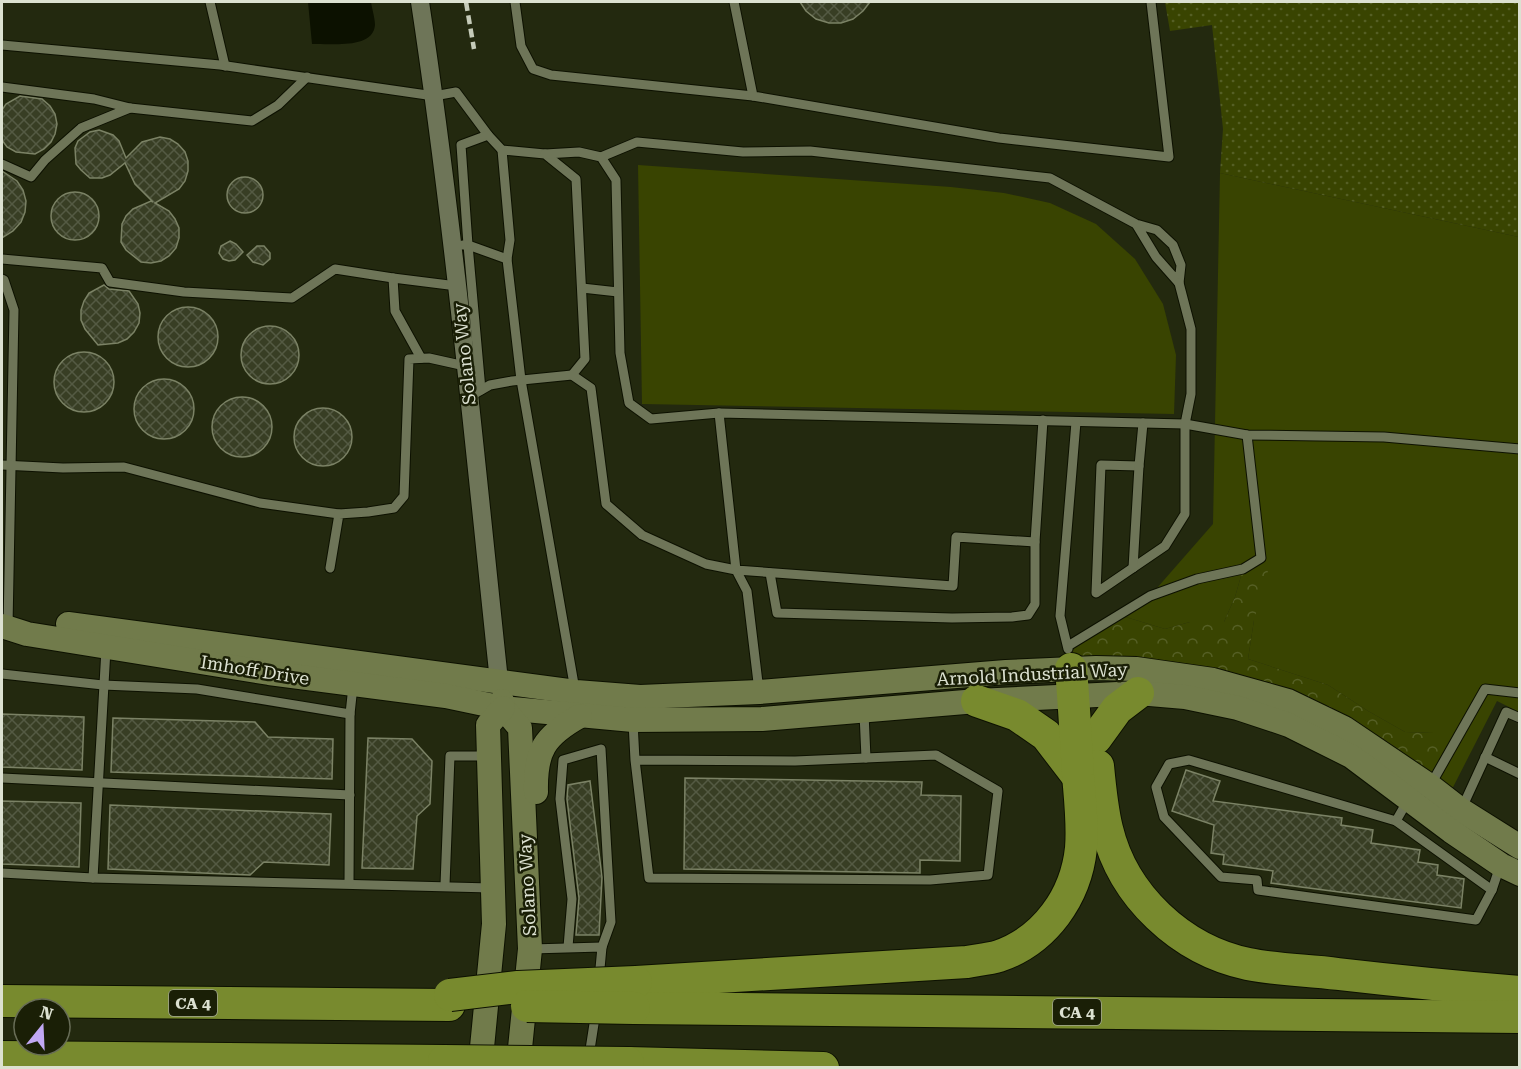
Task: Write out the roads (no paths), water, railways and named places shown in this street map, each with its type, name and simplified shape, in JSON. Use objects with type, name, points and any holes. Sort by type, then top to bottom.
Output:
[{"type":"highway","points":[[1075,677],[1096,738],[1107,830],[1119,863],[1144,903],[1176,932],[1210,952],[1248,964],[1520,992]]},
{"type":"highway","points":[[635,995],[959,962],[998,956],[1028,942],[1061,908],[1073,883],[1081,849],[1075,677]]},
{"type":"highway","points":[[1096,738],[1117,709],[1138,693]]},
{"type":"highway","points":[[977,701],[1017,715],[1046,735],[1065,757],[1078,778]]},
{"type":"highway","name":"CA 4","points":[[2,1001],[384,1005],[450,1000],[635,995],[1520,1017]]},
{"type":"highway","points":[[2,1057],[628,1063],[823,1068]]},
{"type":"highway","points":[[302,1061],[333,1068]]},
{"type":"street","name":"Solano Way","points":[[420,2],[440,148],[460,245],[457,286],[465,366],[475,393],[499,681],[503,708],[520,728],[530,949],[518,1068]]},
{"type":"street","name":"Imhoff Drive","points":[[5,627],[22,619],[269,673],[446,696],[503,708]]},
{"type":"street","name":"Imhoff Drive","points":[[106,637],[499,681]]},
{"type":"street","name":"Arnold Industrial Way","points":[[503,708],[633,720],[762,719],[977,701],[1075,677],[1136,669],[1202,678],[1288,701],[1344,728],[1430,786],[1461,810],[1520,847]]},
{"type":"street","name":"Arnold Industrial Way","points":[[499,681],[576,692],[640,697],[759,692],[1006,672],[1075,677],[1138,693],[1185,697],[1238,708],[1289,725],[1351,756],[1510,870]]},
{"type":"street","name":"Solano Way","points":[[480,1068],[492,950],[493,888],[488,725],[503,708]]},
{"type":"street","points":[[528,897],[538,879],[536,768],[544,746],[559,728],[580,716]]},
{"type":"lane","points":[[210,2],[225,66]]},
{"type":"lane","points":[[515,2],[521,46],[533,69],[550,75],[753,96],[999,138],[1169,157],[1151,2]]},
{"type":"lane","points":[[734,2],[753,96]]},
{"type":"lane","points":[[2,45],[225,66],[434,96],[456,92],[502,150],[510,240],[507,259],[521,380],[576,692]]},
{"type":"lane","points":[[2,87],[94,99],[130,108],[252,121],[278,105],[307,77]]},
{"type":"lane","points":[[2,164],[31,177],[45,160],[81,128],[130,108]]},
{"type":"lane","points":[[440,148],[461,145],[488,135]]},
{"type":"lane","points":[[502,150],[545,154],[579,152],[602,157],[637,142],[743,152],[810,151],[1050,177],[1136,224],[1157,230],[1173,245],[1181,265],[1179,283],[1191,329],[1191,394],[1185,424],[1185,514],[1166,546],[1096,593],[1101,465],[1139,466]]},
{"type":"lane","points":[[461,145],[460,245],[475,393],[490,385],[572,375],[591,388],[606,504],[642,535],[706,564],[736,570],[953,586],[956,537],[1035,542]]},
{"type":"lane","points":[[545,154],[576,179],[585,359],[572,375]]},
{"type":"lane","points":[[602,157],[616,180],[620,353],[629,403],[651,419],[719,413],[1185,424],[1247,435],[1384,437],[1520,448]]},
{"type":"lane","points":[[1136,224],[1156,257],[1179,283]]},
{"type":"lane","points":[[460,245],[507,259]]},
{"type":"lane","points":[[2,259],[102,268],[110,282],[184,292],[292,298],[335,269],[457,286]]},
{"type":"lane","points":[[393,278],[395,311],[420,358]]},
{"type":"lane","points":[[2,279],[14,310],[6,466],[5,627]]},
{"type":"lane","points":[[582,288],[618,292]]},
{"type":"lane","points":[[6,466],[124,467],[260,503],[339,513],[368,513],[394,508],[404,496],[409,359],[429,357],[465,366]]},
{"type":"lane","points":[[719,413],[736,570],[747,591],[759,692]]},
{"type":"lane","points":[[770,573],[777,613],[952,618],[1028,615],[1035,604],[1035,542],[1043,420]]},
{"type":"lane","points":[[1075,677],[1060,616],[1076,422]]},
{"type":"lane","points":[[1133,568],[1143,423]]},
{"type":"lane","points":[[1075,677],[1150,596],[1197,579],[1242,569],[1262,558],[1247,435]]},
{"type":"lane","points":[[330,568],[339,513]]},
{"type":"lane","points":[[93,878],[106,637]]},
{"type":"lane","points":[[2,674],[103,685],[197,689],[350,714]]},
{"type":"lane","points":[[349,883],[350,714],[353,683]]},
{"type":"lane","points":[[1430,786],[1485,689],[1520,693]]},
{"type":"lane","points":[[864,710],[866,758]]},
{"type":"lane","points":[[1461,810],[1506,712],[1520,718]]},
{"type":"lane","points":[[633,720],[635,760],[650,878],[930,880],[988,875],[998,791],[936,755],[795,761],[635,760]]},
{"type":"lane","points":[[568,947],[572,898],[560,799],[563,760],[601,749],[611,922],[602,947],[594,1030],[587,1068]]},
{"type":"lane","points":[[445,885],[450,756],[488,756]]},
{"type":"lane","points":[[1485,757],[1520,774]]},
{"type":"lane","points":[[1492,890],[1396,821],[1189,760],[1170,764],[1156,787],[1164,817],[1221,877],[1257,880],[1258,890],[1476,920],[1492,890],[1510,870]]},
{"type":"lane","points":[[2,778],[350,795]]},
{"type":"lane","points":[[1396,821],[1409,798]]},
{"type":"lane","points":[[2,873],[93,878],[493,888]]},
{"type":"lane","points":[[530,949],[602,947]]},
{"type":"railway","points":[[466,2],[474,49]]}]
